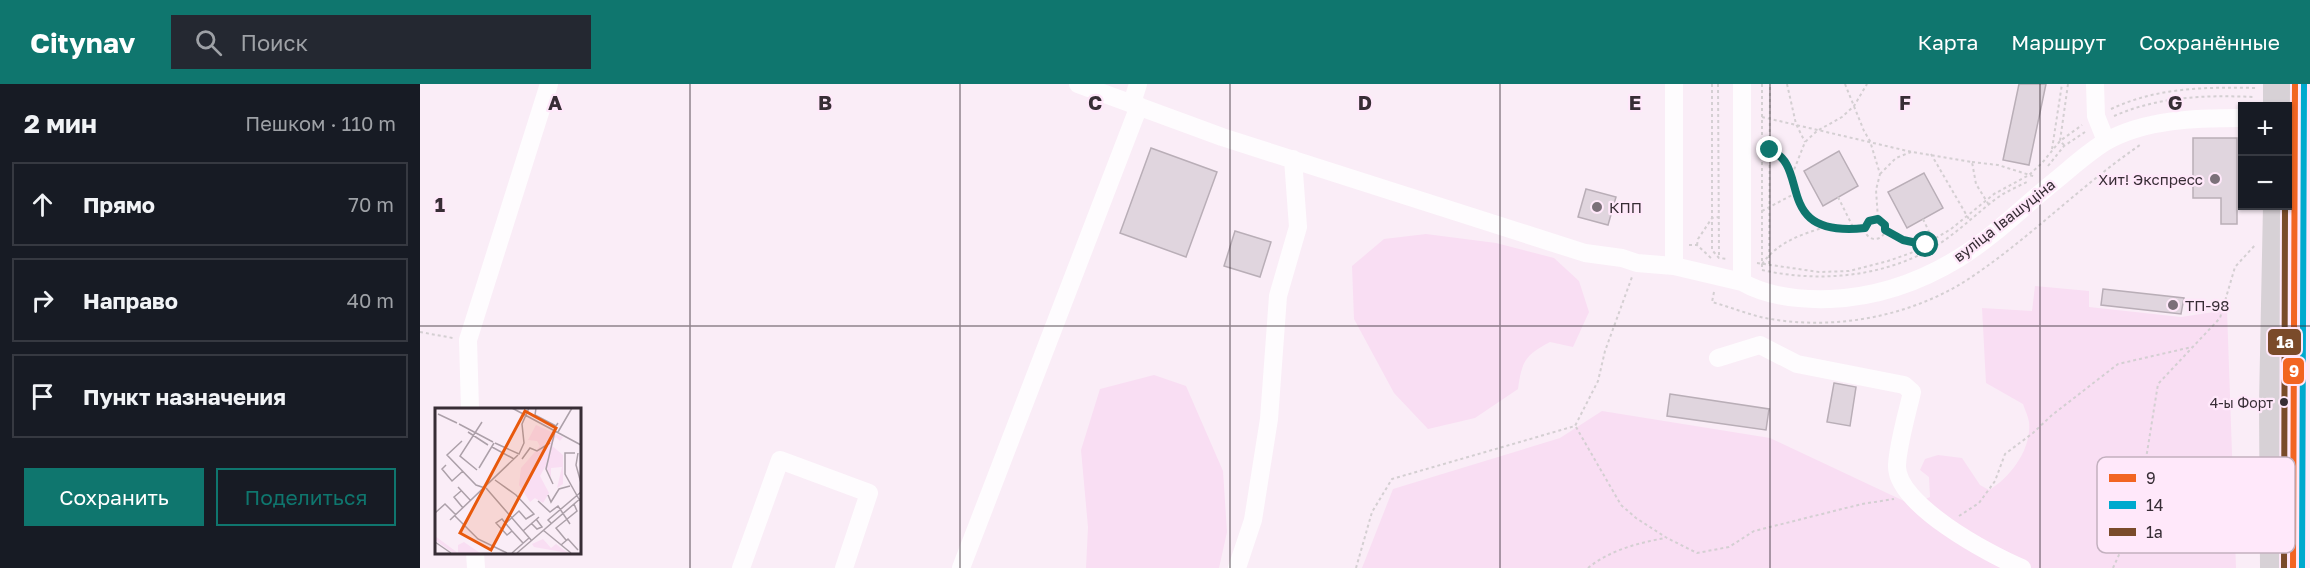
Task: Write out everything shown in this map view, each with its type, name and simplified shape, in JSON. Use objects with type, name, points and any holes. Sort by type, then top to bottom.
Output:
[{"type":"main road","points":[[2294,457],[2297,119],[2295,84]]},
{"type":"main road","points":[[2270,457],[2274,210]]},
{"type":"main road","points":[[2271,553],[2271,568]]},
{"type":"main road","points":[[2293,553],[2293,568]]},
{"type":"street","points":[[470,408],[468,340],[549,84]]},
{"type":"street","name":"вуліца Івашуціна","points":[[1078,84],[1222,137],[1585,253],[1622,258],[1637,263],[1674,266],[1742,282],[1767,294],[1810,300],[1849,298],[1893,288],[1927,276],[1960,258],[2106,141],[2171,121],[2194,118],[2238,118]]},
{"type":"street","points":[[961,568],[1135,105],[1138,84]]},
{"type":"street","points":[[1674,84],[1674,266]]},
{"type":"street","points":[[1742,84],[1742,282]]},
{"type":"street","points":[[2095,84],[2097,120],[2106,141]]},
{"type":"street","points":[[1237,568],[1253,520],[1269,419],[1278,296],[1298,227],[1293,159]]},
{"type":"street","points":[[1718,358],[1760,345],[1797,364],[1904,385],[1912,392],[1896,467],[1908,495],[1944,525],[1998,558],[2022,568]]},
{"type":"street","points":[[741,568],[780,460],[869,494],[844,568]]},
{"type":"street","points":[[475,553],[476,568]]},
{"type":"path","points":[[1712,84],[1712,250],[1719,258]]},
{"type":"path","points":[[1674,245],[1697,245],[1719,264],[1718,84]]},
{"type":"path","points":[[1762,84],[1762,270],[1820,277],[1848,276],[1912,258],[1935,247],[1998,198],[2041,172]]},
{"type":"path","points":[[1770,84],[1770,265]]},
{"type":"path","points":[[1787,84],[1796,124],[1805,142]]},
{"type":"path","points":[[1845,84],[1863,131],[1870,141],[1880,174],[1876,190],[1878,219],[1885,225],[1885,230],[1881,238],[1868,237],[1865,228],[1869,221],[1878,219]]},
{"type":"path","points":[[1792,175],[1805,142],[1854,106],[1867,84]]},
{"type":"path","points":[[2052,151],[2062,84]]},
{"type":"path","points":[[2064,146],[2060,141],[2068,84]]},
{"type":"path","points":[[1762,264],[1820,272],[1849,270],[1888,261],[1926,245],[1994,194],[2029,175],[2060,141],[2128,101],[2168,90],[2205,87],[2267,94]]},
{"type":"path","points":[[2047,166],[2064,146],[2097,120],[2167,100],[2204,95],[2267,94]]},
{"type":"path","points":[[1762,117],[1912,152],[1998,165],[2036,177]]},
{"type":"path","points":[[1717,276],[1712,302],[1764,318],[1809,323],[1849,321],[1891,314],[1929,300],[1966,280],[2144,143]]},
{"type":"path","points":[[1762,149],[1774,152],[1783,161],[1792,175],[1795,193],[1801,208],[1810,218],[1826,227]]},
{"type":"path","points":[[1880,174],[1896,158],[1912,152]]},
{"type":"path","points":[[1931,154],[1970,221]]},
{"type":"path","points":[[1972,162],[1976,184],[1989,205]]},
{"type":"path","points":[[1762,211],[1795,193]]},
{"type":"path","points":[[1839,197],[1854,229]]},
{"type":"path","points":[[1697,245],[1698,239],[1712,218],[1719,217]]},
{"type":"path","points":[[1923,219],[1935,247]]},
{"type":"path","points":[[1762,264],[1770,254],[1792,238],[1826,227],[1865,228]]},
{"type":"path","points":[[1885,230],[1903,240],[1935,247]]},
{"type":"path","points":[[2146,457],[2158,384],[2220,318],[2235,267],[2258,241]]},
{"type":"path","points":[[1356,568],[1372,512],[1392,479],[1575,426],[1598,381],[1605,351],[1637,263]]},
{"type":"path","points":[[420,332],[468,340]]},
{"type":"path","points":[[1944,525],[1979,503],[1995,481],[2005,454],[2118,364],[2192,347]]},
{"type":"path","points":[[1575,426],[1621,505],[1636,518],[1667,538],[1697,554],[1729,547],[1754,531],[1908,495]]},
{"type":"path","points":[[1588,568],[1599,559],[1622,549],[1667,538]]},
{"type":"path","points":[[2113,568],[2120,553]]},
{"type":"shaded area","points":[[1426,234],[1496,243],[1554,258],[1579,281],[1589,312],[1573,347],[1550,342],[1530,355],[1523,365],[1518,389],[1475,418],[1428,429],[1394,393],[1354,319],[1352,266],[1384,239]]},
{"type":"shaded area","points":[[2035,286],[2089,291],[2089,307],[2181,317],[2227,310],[2232,457],[2097,457],[2097,553],[2235,553],[2236,568],[1362,568],[1393,489],[1560,438],[1602,411],[1770,438],[1904,501],[1918,502],[1930,497],[1929,477],[1920,470],[1925,459],[1938,455],[1962,458],[1980,485],[1989,490],[2005,478],[2018,462],[2027,442],[2029,422],[2023,404],[1986,383],[1982,308],[2032,311]]},
{"type":"shaded area","points":[[1154,375],[1186,386],[1223,471],[1227,532],[1219,568],[1086,568],[1088,527],[1081,450],[1100,389]]},
{"type":"building","points":[[2019,84],[2046,84],[2029,165],[2003,160]]},
{"type":"building","name":"Хит! Экспресс","points":[[2193,138],[2237,138],[2237,224],[2221,224],[2221,198],[2193,198]]},
{"type":"building","points":[[1151,148],[1217,172],[1186,257],[1120,233]]},
{"type":"building","points":[[1839,151],[1858,186],[1823,206],[1804,171]]},
{"type":"building","points":[[1924,173],[1943,208],[1907,228],[1888,192]]},
{"type":"building","name":"КПП","points":[[1586,189],[1616,197],[1608,225],[1578,217]]},
{"type":"building","points":[[1235,231],[1271,242],[1260,277],[1224,266]]},
{"type":"building","points":[[2103,289],[2184,298],[2181,314],[2101,305]]},
{"type":"building","points":[[1834,383],[1856,387],[1850,426],[1827,422]]},
{"type":"building","points":[[1670,394],[1769,409],[1766,430],[1667,416]]},
{"type":"transit line","name":"9","points":[[2293,457],[2295,84]]},
{"type":"transit line","name":"14","points":[[2302,568],[2304,84]]},
{"type":"transit line","name":"1а","points":[[2284,457],[2285,210]]},
{"type":"transit line","name":"1а","points":[[2284,553],[2284,568]]},
{"type":"transit line","name":"9","points":[[2293,553],[2293,568]]},
{"type":"place","name":"Хит! Экспресс","points":[[2215,179]]},
{"type":"place","name":"КПП","points":[[1597,207]]},
{"type":"place","name":"ТП-98","points":[[2173,305]]},
{"type":"place","name":"4-ы Форт","points":[[2284,402]]},
{"type":"route","points":[[1770,150],[1783,161],[1792,175],[1795,193],[1801,208],[1810,218],[1826,227],[1839,230],[1865,228],[1869,221],[1878,219],[1885,225],[1885,230],[1903,240],[1926,245]]}]
